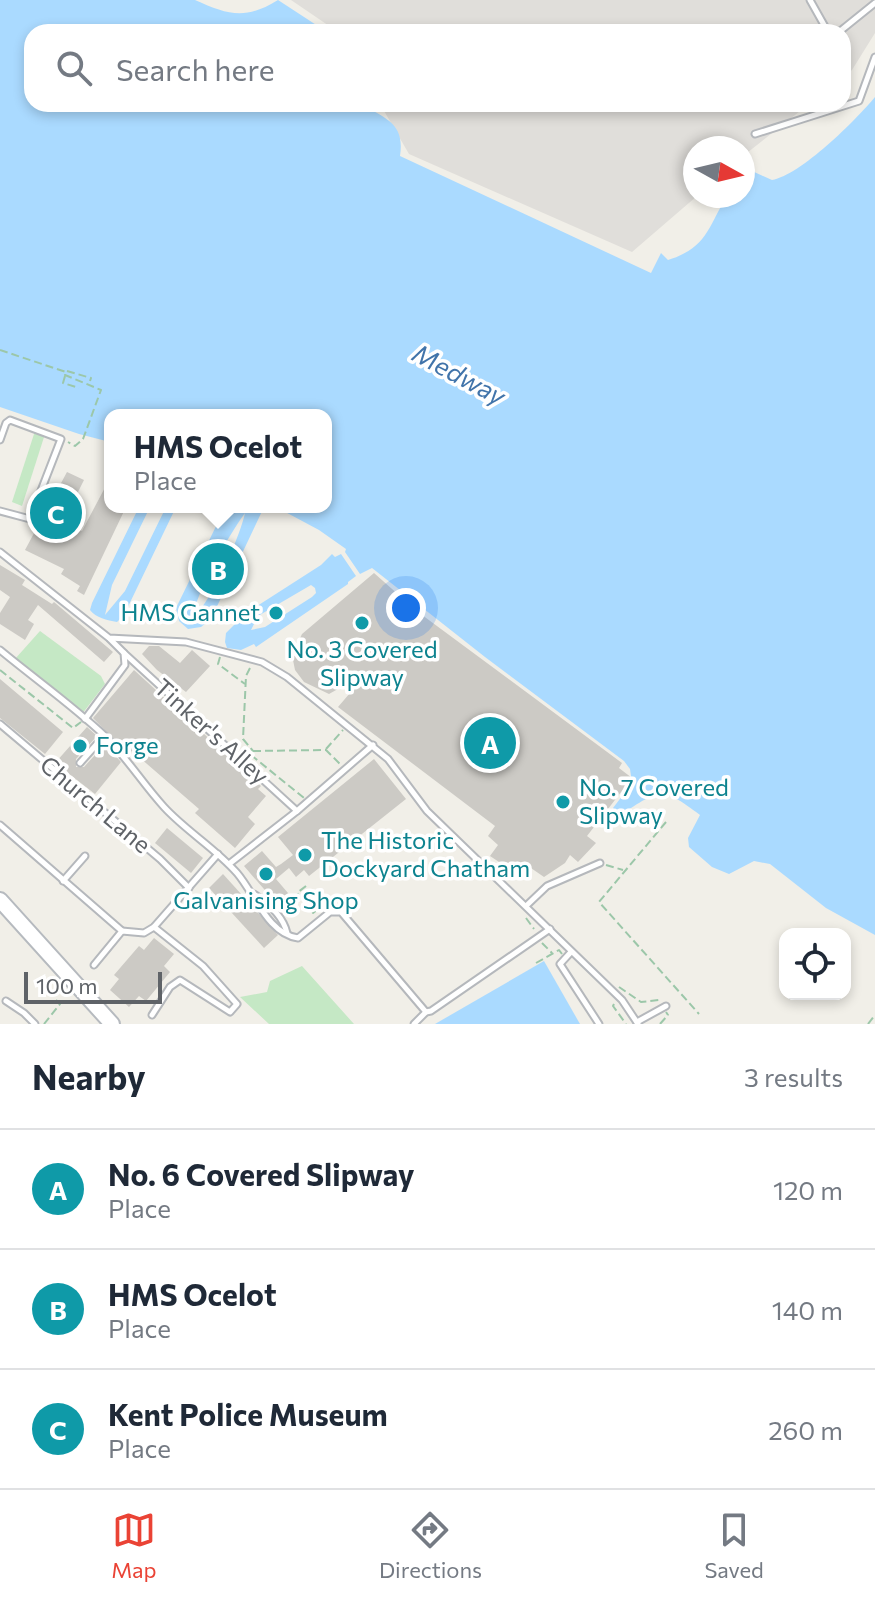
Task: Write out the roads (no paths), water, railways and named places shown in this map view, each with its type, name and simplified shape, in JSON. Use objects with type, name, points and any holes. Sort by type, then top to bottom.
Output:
[{"type":"street","points":[[0,900],[112,1024]]},
{"type":"lane","points":[[810,0],[824,24]]},
{"type":"lane","points":[[849,24],[875,3]]},
{"type":"lane","points":[[851,104],[859,101],[875,57]]},
{"type":"lane","points":[[755,134],[824,112]]},
{"type":"lane","points":[[0,440],[7,420],[61,439],[30,519],[0,511]]},
{"type":"lane","name":"Tinker's Alley","points":[[0,552],[109,638],[297,811]]},
{"type":"lane","points":[[109,638],[162,639],[222,651],[271,666],[373,745],[395,767],[427,811],[550,929],[569,955],[622,1000],[638,1023],[665,1006]]},
{"type":"lane","points":[[0,650],[85,719],[127,759],[165,807],[229,864],[253,893],[271,922],[298,938],[330,912],[341,912],[426,1012]]},
{"type":"lane","points":[[85,719],[125,665],[124,653]]},
{"type":"lane","name":"Church Lane","points":[[0,724],[160,859],[189,888]]},
{"type":"lane","points":[[80,763],[104,736]]},
{"type":"lane","points":[[229,864],[308,802],[373,745]]},
{"type":"lane","points":[[0,825],[122,931],[144,933],[154,927],[218,854]]},
{"type":"lane","points":[[63,881],[85,856]]},
{"type":"lane","points":[[526,906],[547,886],[600,863]]},
{"type":"lane","points":[[253,893],[278,916],[287,933]]},
{"type":"lane","points":[[152,1015],[170,987],[180,980],[230,1012],[237,1004],[203,966],[154,927]]},
{"type":"lane","points":[[414,1024],[426,1012],[550,929]]},
{"type":"lane","points":[[94,965],[122,931]]},
{"type":"lane","points":[[569,955],[560,964],[599,1024]]},
{"type":"lane","points":[[6,1001],[35,1024]]},
{"type":"water","name":"Medway","points":[[0,0],[195,0],[227,12],[246,13],[278,0],[315,24],[24,24],[24,112],[375,112],[392,123],[400,136],[400,156],[651,273],[661,253],[668,260],[699,243],[720,208],[755,208],[755,172],[772,180],[798,168],[842,132],[875,97],[875,935],[826,908],[770,864],[754,861],[729,874],[712,867],[689,847],[688,838],[700,815],[668,795],[652,796],[620,815],[616,814],[613,808],[632,783],[630,769],[624,761],[372,568],[360,574],[346,549],[287,513],[332,513],[332,409],[104,409],[104,440],[0,407]]},
{"type":"water","points":[[136,513],[147,513],[112,585],[105,615],[125,591],[163,513],[173,513],[124,615],[117,622],[95,615],[90,610]]},
{"type":"water","points":[[228,513],[245,513],[261,513],[211,619],[201,627],[188,629],[179,621],[176,608],[222,514],[227,516]],"holes":[[[245,513],[216,584],[193,618],[206,580]]]},
{"type":"water","points":[[332,554],[335,557],[341,554],[356,576],[256,647],[254,644],[241,650],[227,648],[226,633],[237,619],[321,565]],"holes":[[[311,585],[316,593],[312,597],[265,627],[251,630],[258,616]]]},
{"type":"water","points":[[544,961],[580,1024],[435,1024]]},
{"type":"place","name":"Kent Police Museum","points":[[56,513]]},
{"type":"place","name":"HMS Ocelot","points":[[218,569]]},
{"type":"place","name":"HMS Gannet","points":[[276,613]]},
{"type":"place","name":"No. 3 Covered Slipway","points":[[362,623]]},
{"type":"place","name":"No. 6 Covered Slipway","points":[[490,743]]},
{"type":"place","name":"Forge","points":[[80,746]]},
{"type":"place","name":"No. 7 Covered Slipway","points":[[563,802]]},
{"type":"place","name":"The Historic Dockyard Chatham","points":[[305,855]]},
{"type":"place","name":"Galvanising Shop","points":[[266,874]]}]
